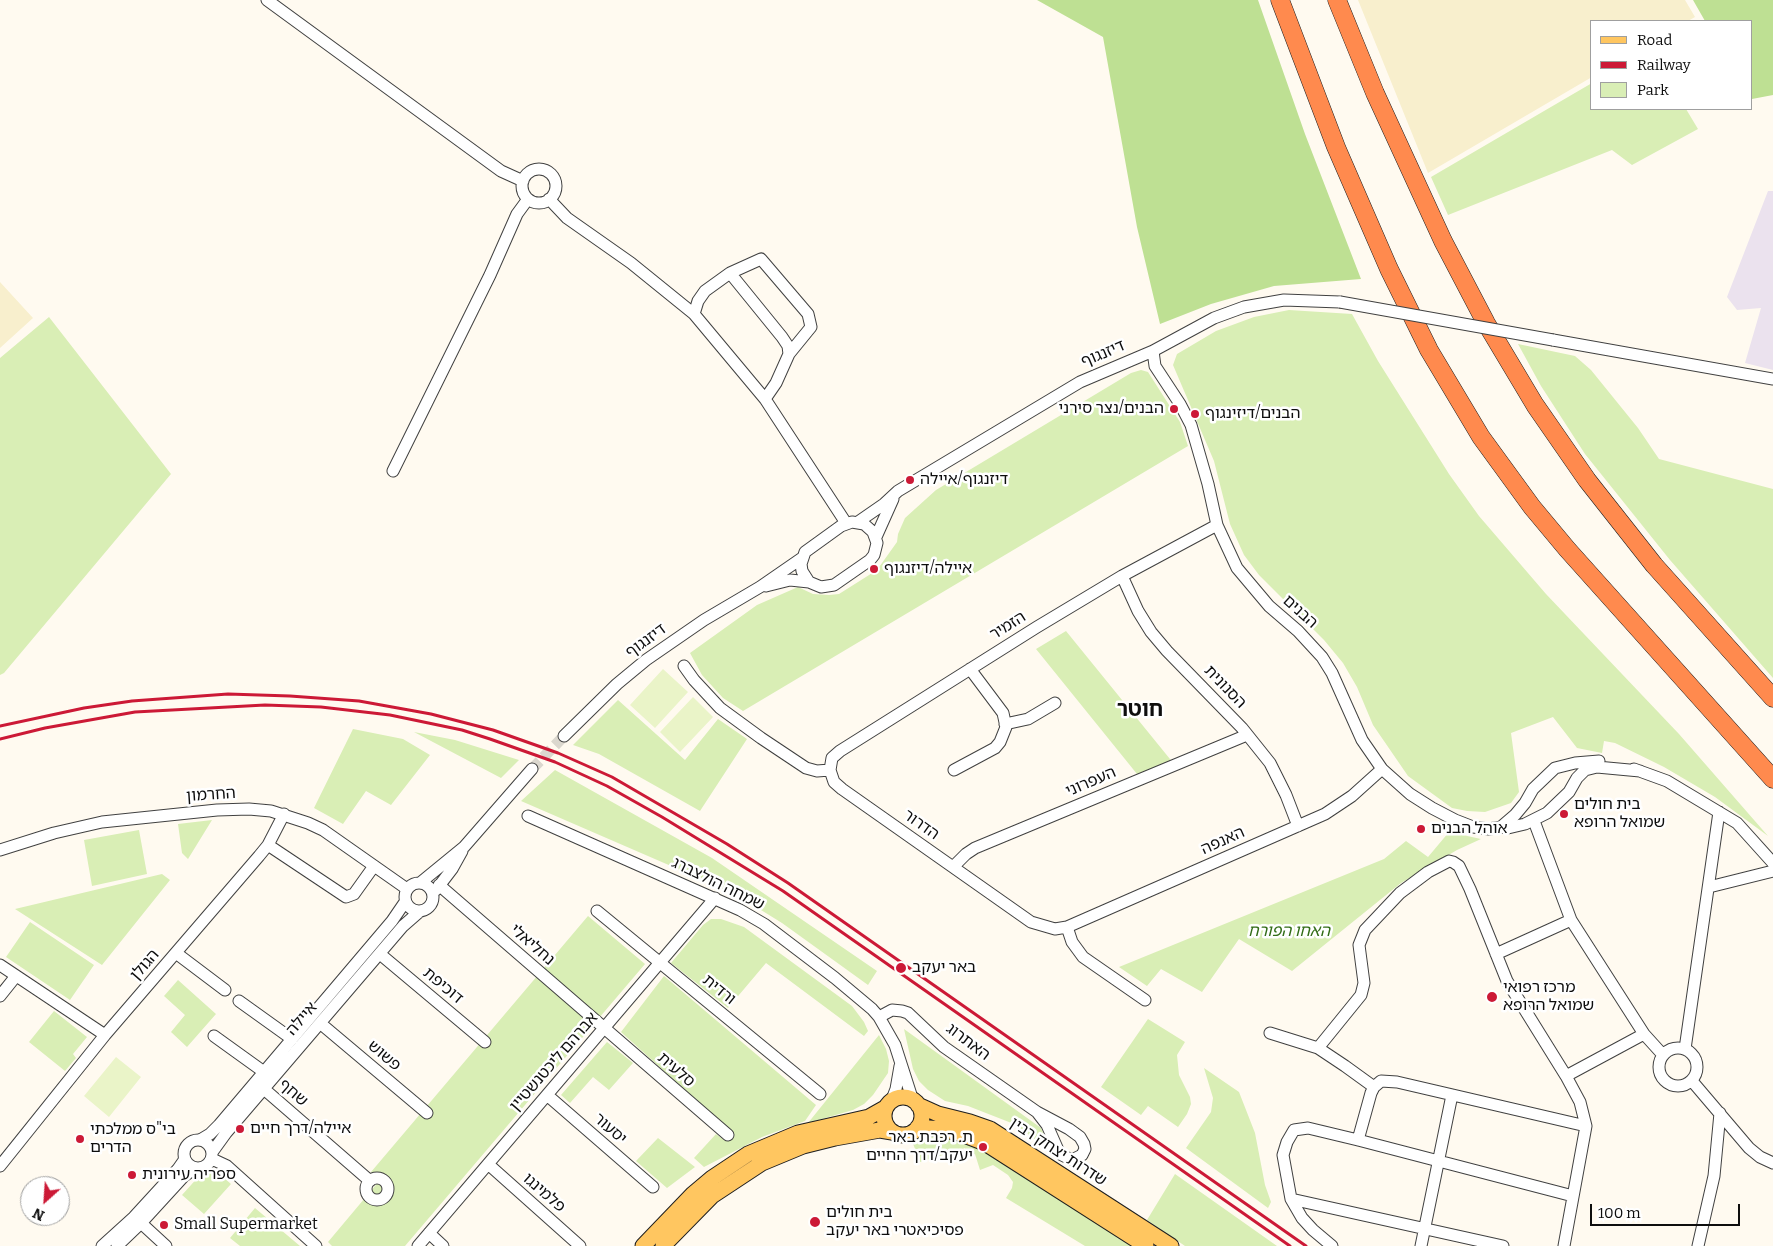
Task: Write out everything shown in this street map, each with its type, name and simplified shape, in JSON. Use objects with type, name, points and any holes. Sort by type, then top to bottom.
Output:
[{"type":"highway","points":[[1280,0],[1336,147],[1386,262],[1429,350],[1481,437],[1532,507],[1567,549],[1773,779]]},
{"type":"highway","points":[[1337,0],[1375,93],[1443,241],[1486,323],[1535,405],[1577,466],[1630,536],[1773,698]]},
{"type":"main road","points":[[643,1246],[693,1194],[717,1174],[748,1154],[798,1133],[877,1114],[901,1097],[916,1103],[922,1117],[918,1127],[908,1135],[880,1130],[835,1138],[803,1146],[762,1163],[712,1196],[663,1246]]},
{"type":"main road","name":"שדרות יצחק רבין","points":[[916,1103],[938,1114],[990,1129],[1171,1246]]},
{"type":"main road","points":[[888,1105],[884,1121],[892,1132]]},
{"type":"main road","name":"שדרות יצחק רבין","points":[[918,1127],[959,1133],[985,1143],[1146,1246]]},
{"type":"street","points":[[267,0],[501,171],[523,181]]},
{"type":"street","points":[[542,169],[554,177],[556,187],[549,199],[540,203],[528,198],[522,189],[523,181],[525,176],[532,170],[542,169]]},
{"type":"street","points":[[393,471],[486,284],[517,214],[528,198]]},
{"type":"street","points":[[549,199],[567,218],[631,263],[694,314],[718,340],[765,399],[846,523]]},
{"type":"street","points":[[694,314],[698,301],[705,291],[730,273],[760,259],[808,314],[811,327],[790,354],[776,383],[765,399]]},
{"type":"street","points":[[730,273],[782,337],[788,346],[790,354]]},
{"type":"street","name":"דיזנגוף","points":[[858,522],[884,504],[898,491],[1080,382],[1152,350],[1214,318],[1244,308],[1284,300],[1340,302],[1773,379]]},
{"type":"street","name":"הבנים","points":[[1152,350],[1156,366],[1191,425],[1217,525],[1237,568],[1269,606],[1298,631],[1322,657],[1332,673],[1362,740],[1382,769],[1410,794],[1432,808],[1473,827],[1489,829],[1508,828],[1534,821],[1547,813],[1569,792],[1577,778],[1585,770],[1605,765]]},
{"type":"street","points":[[876,537],[898,491]]},
{"type":"street","points":[[858,522],[869,527],[876,537],[877,543],[874,555],[865,564],[834,585],[827,587],[814,585],[809,582],[802,571],[802,558],[810,547],[846,523],[858,522]]},
{"type":"street","name":"הזמיר","points":[[830,770],[832,758],[840,750],[1122,576],[1217,525]]},
{"type":"street","name":"דיזנגוף","points":[[564,736],[602,697],[646,660],[704,620],[760,587],[802,558]]},
{"type":"street","name":"הסנונית","points":[[1122,576],[1138,611],[1151,632],[1247,735],[1270,763],[1286,795],[1298,826]]},
{"type":"street","name":"דיזנגוף","points":[[760,587],[790,580],[809,582]]},
{"type":"street","points":[[684,666],[699,686],[720,708],[762,738],[806,768],[817,771],[830,770]]},
{"type":"street","points":[[954,770],[995,748],[1004,734],[1003,713],[970,669]]},
{"type":"street","points":[[1005,724],[1028,719],[1055,703]]},
{"type":"street","name":"העפרוני","points":[[953,867],[966,854],[976,848],[1247,735]]},
{"type":"street","points":[[1501,827],[1515,816],[1533,789],[1555,768],[1575,763],[1605,765],[1620,763],[1667,781],[1719,812],[1737,824],[1773,863]]},
{"type":"street","points":[[464,847],[452,869],[436,890],[430,906],[419,912],[410,909],[405,902],[407,889],[414,884],[420,883],[464,847],[532,769]]},
{"type":"street","name":"האנפה","points":[[1067,927],[1325,814],[1352,796],[1382,769]]},
{"type":"street","name":"הדרור","points":[[830,770],[834,782],[842,790],[1031,922],[1045,927],[1067,927]]},
{"type":"street","name":"החרמון","points":[[0,850],[54,833],[102,822],[217,810],[249,809],[284,814],[323,830],[407,889]]},
{"type":"street","points":[[1685,1049],[1719,812]]},
{"type":"street","name":"הגולן","points":[[0,1166],[105,1035],[268,845],[284,814]]},
{"type":"street","name":"שמחה הולצברג","points":[[528,816],[715,898],[764,924],[835,978],[879,1017],[891,1036],[916,1103]]},
{"type":"street","points":[[1534,821],[1571,920],[1644,1034],[1663,1055]]},
{"type":"street","points":[[268,845],[346,897],[354,894],[374,866]]},
{"type":"street","points":[[1318,1048],[1362,995],[1364,983],[1359,946],[1365,930],[1400,893],[1428,872],[1449,862],[1459,866],[1507,981],[1580,1102],[1586,1126],[1564,1246]]},
{"type":"street","points":[[1709,887],[1773,871]]},
{"type":"street","points":[[420,883],[436,890]]},
{"type":"street","name":"נחליאלי","points":[[436,890],[604,1029]]},
{"type":"street","name":"אברהם ליכטנשטיין","points":[[418,1246],[715,898]]},
{"type":"street","name":"איילה","points":[[200,1140],[219,1125],[392,921],[405,902]]},
{"type":"street","name":"איילה","points":[[212,1155],[226,1133],[403,926],[419,912]]},
{"type":"street","name":"ורדית","points":[[597,912],[820,1094]]},
{"type":"street","points":[[1496,954],[1571,920]]},
{"type":"street","points":[[1067,927],[1072,942],[1083,957],[1145,1000]]},
{"type":"street","points":[[176,953],[225,990]]},
{"type":"street","name":"דוכיפת","points":[[380,954],[486,1042]]},
{"type":"street","points":[[0,966],[105,1035]]},
{"type":"street","points":[[0,996],[16,976]]},
{"type":"street","points":[[239,1001],[292,1039]]},
{"type":"street","name":"האתרוג","points":[[879,1017],[892,1010],[908,1013],[944,1047],[1037,1112],[1080,1137],[1085,1149],[1082,1155],[1072,1160],[1062,1155],[1047,1125],[1037,1112]]},
{"type":"street","name":"פשוש","points":[[320,1023],[427,1113]]},
{"type":"street","name":"סלעית","points":[[604,1029],[728,1135]]},
{"type":"street","points":[[1270,1033],[1318,1048],[1374,1086]]},
{"type":"street","points":[[1566,1076],[1644,1034]]},
{"type":"street","points":[[214,1036],[264,1072]]},
{"type":"street","points":[[1673,1048],[1685,1049],[1695,1057],[1697,1063],[1696,1076],[1692,1081],[1680,1086],[1668,1083],[1660,1073],[1659,1067],[1663,1055],[1673,1048]]},
{"type":"street","points":[[888,1105],[896,1089],[901,1065]]},
{"type":"street","points":[[1358,1140],[1374,1086],[1381,1081],[1397,1082],[1586,1126]]},
{"type":"street","points":[[1692,1081],[1749,1148],[1760,1157],[1773,1163]]},
{"type":"street","name":"שחף","points":[[264,1089],[370,1181]]},
{"type":"street","name":"יסעור","points":[[547,1095],[653,1187]]},
{"type":"street","points":[[1421,1246],[1452,1095]]},
{"type":"street","points":[[1698,1246],[1714,1176],[1720,1113]]},
{"type":"street","points":[[1332,1246],[1302,1218],[1291,1199],[1283,1155],[1287,1142],[1294,1130],[1308,1128],[1573,1196]]},
{"type":"street","points":[[196,1168],[189,1165],[185,1159],[184,1150],[193,1140],[200,1140],[208,1144],[212,1155],[227,1166],[316,1246]]},
{"type":"street","points":[[116,1246],[141,1223],[184,1176],[196,1168],[208,1166],[212,1155]]},
{"type":"street","points":[[102,1246],[130,1221],[185,1159]]},
{"type":"street","name":"פלמינגו","points":[[488,1164],[580,1246]]},
{"type":"street","points":[[1291,1199],[1502,1246]]},
{"type":"street","points":[[141,1223],[166,1246]]},
{"type":"street","points":[[429,1233],[443,1246]]},
{"type":"shaded area","points":[[1358,0],[1685,0],[1695,17],[1690,20],[1590,20],[1590,78],[1428,173]]},
{"type":"shaded area","points":[[1768,191],[1773,191],[1773,370],[1745,363],[1761,308],[1737,310],[1727,297]]},
{"type":"shaded area","points":[[0,282],[33,318],[0,348]]},
{"type":"green space","points":[[1037,0],[1258,0],[1305,134],[1361,279],[1274,286],[1211,304],[1160,324],[1137,227],[1103,37]]},
{"type":"green space","points":[[1693,0],[1773,0],[1773,95],[1753,99],[1753,20],[1704,20]]},
{"type":"green space","points":[[1590,84],[1590,110],[1687,110],[1698,129],[1632,165],[1612,150],[1448,215],[1431,177]]},
{"type":"green space","points":[[1289,310],[1352,314],[1378,361],[1449,474],[1479,516],[1546,594],[1679,734],[1768,836],[1715,797],[1664,767],[1615,743],[1604,741],[1602,753],[1577,748],[1553,717],[1511,733],[1519,792],[1511,803],[1485,812],[1452,808],[1408,776],[1373,725],[1357,687],[1343,663],[1324,640],[1259,575],[1244,555],[1230,524],[1214,461],[1173,365],[1177,354],[1216,331],[1254,317]]},
{"type":"green space","points":[[49,317],[171,474],[4,673],[0,675],[0,358]]},
{"type":"green space","points":[[1518,344],[1575,356],[1591,370],[1638,428],[1659,459],[1773,489],[1773,678],[1670,560],[1585,454],[1541,386]]},
{"type":"green space","points":[[1141,370],[1148,372],[1180,422],[1188,446],[743,711],[723,698],[702,675],[690,653],[757,605],[798,587],[813,594],[839,594],[877,570],[897,542],[898,534],[905,518],[936,490],[1131,373]]},
{"type":"green space","points":[[1066,631],[1174,764],[1137,774],[1036,649]]},
{"type":"green space","points":[[663,669],[688,692],[655,728],[630,705]]},
{"type":"green space","points":[[693,697],[713,717],[680,752],[660,732]]},
{"type":"green space","points":[[618,700],[685,760],[718,719],[747,739],[700,811],[599,754],[573,745]]},
{"type":"green space","points":[[353,729],[403,739],[430,755],[391,805],[366,791],[343,824],[314,808]]},
{"type":"green space","points":[[414,732],[455,740],[519,760],[501,778]]},
{"type":"green space","points":[[555,770],[712,858],[877,971],[868,985],[782,923],[748,902],[701,879],[521,801]]},
{"type":"green space","points":[[212,820],[188,859],[182,853],[178,824]]},
{"type":"green space","points":[[139,830],[147,874],[92,886],[84,840]]},
{"type":"green space","name":"האחו הפורח","points":[[1449,832],[1481,839],[1457,850],[1401,883],[1292,971],[1239,939],[1202,992],[1161,969],[1147,986],[1119,967],[1384,859],[1406,841],[1428,857]]},
{"type":"green space","points":[[162,874],[170,880],[102,965],[15,909]]},
{"type":"green space","points":[[588,916],[645,964],[405,1246],[332,1246],[328,1242],[380,1180],[371,1172]]},
{"type":"green space","points":[[711,919],[721,919],[744,927],[852,1006],[868,1031],[864,1036],[766,963],[728,1008],[671,963],[703,925]]},
{"type":"green space","points":[[30,922],[94,965],[70,1000],[6,957]]},
{"type":"green space","points":[[664,976],[816,1105],[805,1121],[762,1137],[704,1167],[694,1158],[716,1134],[724,1140],[730,1131],[621,1032]]},
{"type":"green space","points":[[178,980],[216,1014],[187,1047],[171,1032],[185,1015],[164,996]]},
{"type":"green space","points":[[54,1011],[87,1037],[73,1054],[76,1058],[65,1071],[29,1042]]},
{"type":"green space","points":[[1148,1019],[1185,1042],[1177,1055],[1179,1075],[1190,1097],[1191,1104],[1178,1127],[1148,1106],[1141,1115],[1101,1087]]},
{"type":"green space","points":[[904,1029],[1041,1128],[1051,1151],[1014,1124],[968,1106],[945,1101],[928,1090],[919,1081],[913,1069]]},
{"type":"green space","points":[[879,1035],[886,1049],[889,1061],[888,1073],[873,1095],[864,1104],[853,1110],[808,1123]]},
{"type":"green space","points":[[607,1042],[633,1063],[609,1090],[593,1077],[570,1103],[561,1095]]},
{"type":"green space","points":[[116,1057],[141,1077],[109,1117],[84,1096]]},
{"type":"green space","points":[[1204,1068],[1239,1092],[1255,1133],[1265,1185],[1271,1202],[1268,1208],[1186,1148],[1211,1112],[1213,1098]]},
{"type":"green space","points":[[920,1131],[968,1144],[991,1153],[1137,1246],[1085,1246],[1006,1198],[1013,1182],[1008,1175],[993,1165],[980,1170],[975,1154],[967,1156],[965,1148],[920,1162],[912,1141],[914,1135]]},
{"type":"green space","points":[[658,1138],[695,1167],[667,1188],[636,1161]]},
{"type":"green space","points":[[209,1165],[231,1184],[204,1214],[182,1195]]},
{"type":"green space","points":[[1175,1174],[1277,1246],[1185,1246],[1147,1220]]},
{"type":"green space","points":[[255,1208],[300,1246],[240,1246],[230,1238]]},
{"type":"tunnel","points":[[532,769],[564,736]]},
{"type":"railway","points":[[0,726],[84,708],[132,701],[228,694],[290,696],[359,701],[431,714],[493,730],[558,753],[612,777],[727,844],[788,883],[1306,1246]]},
{"type":"railway","points":[[0,739],[45,728],[135,712],[265,705],[321,707],[390,715],[462,730],[555,762],[607,786],[662,817],[783,891],[1290,1246]]},
{"type":"place","name":"הבנים/נצר סירני","points":[[1174,409]]},
{"type":"place","name":"הבנים/דיזינגוף","points":[[1195,414]]},
{"type":"place","name":"דיזנגוף/איילה","points":[[910,480]]},
{"type":"place","name":"איילה/דיזנגוף","points":[[874,569]]},
{"type":"place","name":"בית חולים שמואל הרופא","points":[[1564,814]]},
{"type":"place","name":"אוהל הבנים","points":[[1421,829]]},
{"type":"place","name":"באר יעקב","points":[[901,968]]},
{"type":"place","name":"מרכז רפואי שמואל הרופא","points":[[1492,997]]},
{"type":"place","name":"איילה/דרך חיים","points":[[240,1129]]},
{"type":"place","name":"בי\"ס ממלכתי הדרים","points":[[80,1139]]},
{"type":"place","name":"ת. רכבת באר יעקב/דרך החיים","points":[[983,1147]]},
{"type":"place","name":"ספריה עירונית","points":[[132,1175]]},
{"type":"place","name":"בית חולים פסיכיאטרי באר יעקב","points":[[815,1222]]},
{"type":"place","name":"Small Supermarket","points":[[164,1225]]},
{"type":"district","name":"חוטר","points":[[1140,710]]}]
